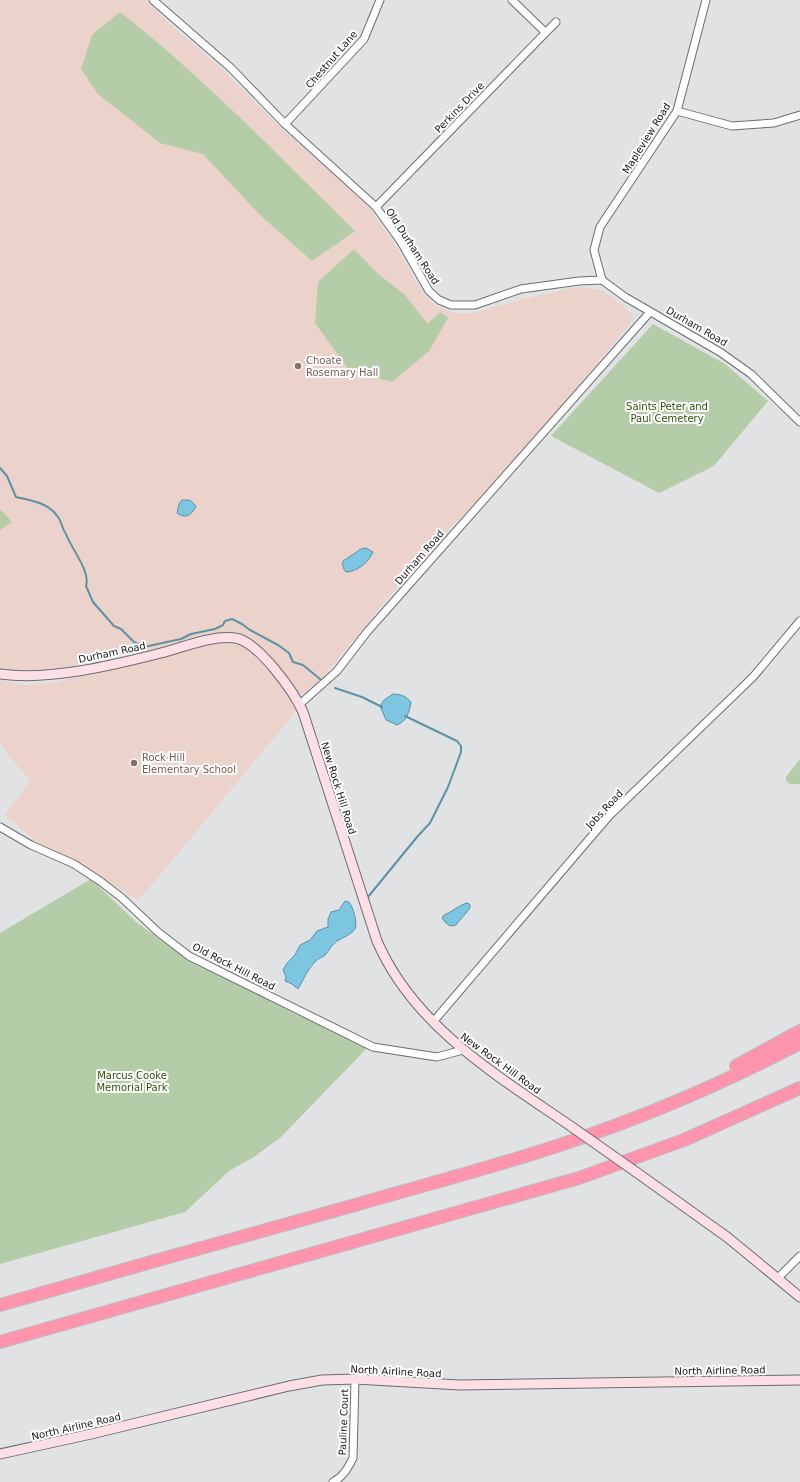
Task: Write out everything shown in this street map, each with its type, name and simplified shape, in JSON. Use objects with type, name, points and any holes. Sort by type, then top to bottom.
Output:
[{"type":"highway","points":[[700,1091],[718,1076],[800,1031]]},
{"type":"highway","points":[[0,1304],[505,1162],[596,1133],[700,1091],[757,1065],[800,1043]]},
{"type":"highway","points":[[0,1342],[579,1178],[684,1140],[800,1088]]},
{"type":"main road","name":"Durham Road","points":[[0,674],[14,676],[96,668],[216,638],[236,638],[251,644],[280,675],[300,704]]},
{"type":"main road","name":"New Rock Hill Road","points":[[300,704],[377,941],[397,979],[433,1022],[463,1050],[728,1237],[800,1297]]},
{"type":"main road","name":"North Airline Road","points":[[0,1454],[289,1386],[322,1380],[460,1385],[800,1380]]},
{"type":"street","name":"Old Durham Road","points":[[153,0],[231,68],[285,124],[376,207],[401,242],[429,291],[439,300],[451,305],[475,305],[521,289],[572,282],[602,280]]},
{"type":"street","name":"Chestnut Lane","points":[[285,124],[364,39],[380,0]]},
{"type":"street","points":[[512,0],[545,32]]},
{"type":"street","name":"Mapleview Road","points":[[602,280],[594,250],[600,227],[677,111],[706,0]]},
{"type":"street","name":"Perkins Drive","points":[[376,207],[556,22]]},
{"type":"street","points":[[677,111],[732,126],[774,123],[800,115]]},
{"type":"street","points":[[602,280],[625,297],[650,312]]},
{"type":"street","name":"Durham Road","points":[[300,704],[338,671],[367,632],[650,312],[720,352],[751,374],[800,422]]},
{"type":"street","name":"Jobs Road","points":[[433,1022],[609,816],[753,677],[800,621]]},
{"type":"street","name":"Old Rock Hill Road","points":[[0,827],[31,845],[74,864],[100,881],[122,898],[158,932],[190,956],[373,1047],[437,1057],[463,1050]]},
{"type":"street","points":[[778,1278],[800,1256]]},
{"type":"street","name":"Pauline Court","points":[[333,1482],[338,1480],[348,1469],[353,1458],[355,1380]]},
{"type":"shaded area","name":"Choate Rosemary Hall","points":[[0,0],[145,0],[172,26],[220,67],[284,131],[346,185],[369,208],[392,240],[422,292],[430,301],[439,307],[455,313],[472,313],[528,298],[571,288],[582,287],[599,290],[609,295],[629,311],[633,317],[633,320],[537,435],[489,489],[441,537],[402,581],[323,677],[306,693],[301,694],[296,692],[272,659],[258,645],[227,633],[214,633],[148,652],[65,667],[45,670],[0,670]]},
{"type":"shaded area","name":"Rock Hill Elementary School","points":[[231,640],[253,649],[283,687],[297,710],[138,900],[81,865],[43,847],[5,815],[30,781],[0,744],[0,681],[28,685],[55,682],[94,674]]},
{"type":"green space","points":[[120,12],[151,37],[211,91],[355,231],[312,261],[261,216],[203,154],[160,143],[98,94],[81,69],[92,35]]},
{"type":"green space","points":[[354,249],[378,274],[404,294],[428,324],[440,312],[448,318],[429,351],[392,382],[349,370],[315,323],[318,282]]},
{"type":"green space","name":"Saints Peter and Paul Cemetery","points":[[653,324],[725,364],[768,401],[714,466],[659,493],[551,436]]},
{"type":"green space","points":[[0,509],[12,522],[0,530]]},
{"type":"green space","points":[[800,759],[800,784],[790,784],[786,781],[786,777]]},
{"type":"green space","name":"Marcus Cooke Memorial Park","points":[[91,879],[136,922],[190,961],[293,1013],[368,1047],[281,1137],[254,1157],[229,1171],[185,1212],[0,1264],[0,933]]},
{"type":"water","points":[[182,500],[190,500],[196,506],[190,514],[186,516],[177,513],[179,504]]},
{"type":"water","points":[[366,548],[373,552],[369,559],[362,566],[350,572],[346,572],[343,567],[343,561],[361,549]]},
{"type":"water","points":[[393,694],[406,697],[411,703],[405,719],[397,725],[386,720],[380,706],[384,700]]},
{"type":"water","points":[[345,901],[351,904],[356,923],[354,931],[335,942],[325,955],[314,963],[298,989],[285,981],[286,977],[283,970],[287,963],[295,955],[300,945],[310,940],[317,931],[328,927],[328,919],[331,912],[339,910]]},
{"type":"water","points":[[468,903],[470,908],[456,925],[450,926],[442,918],[444,915]]},
{"type":"waterway","points":[[0,468],[7,476],[16,497],[45,505],[58,517],[86,574],[86,586],[93,602],[114,626],[121,629],[134,642],[144,647],[181,639],[191,634],[215,629],[223,625],[225,621],[232,619],[278,645],[289,653],[293,662],[303,665],[320,679]]},
{"type":"waterway","points":[[335,688],[362,697],[382,707]]},
{"type":"waterway","points":[[368,897],[430,823],[448,787],[461,752],[461,746],[457,741],[405,716]]},
{"type":"place","name":"Choate Rosemary Hall","points":[[298,366]]},
{"type":"place","name":"Rock Hill Elementary School","points":[[134,763]]}]
